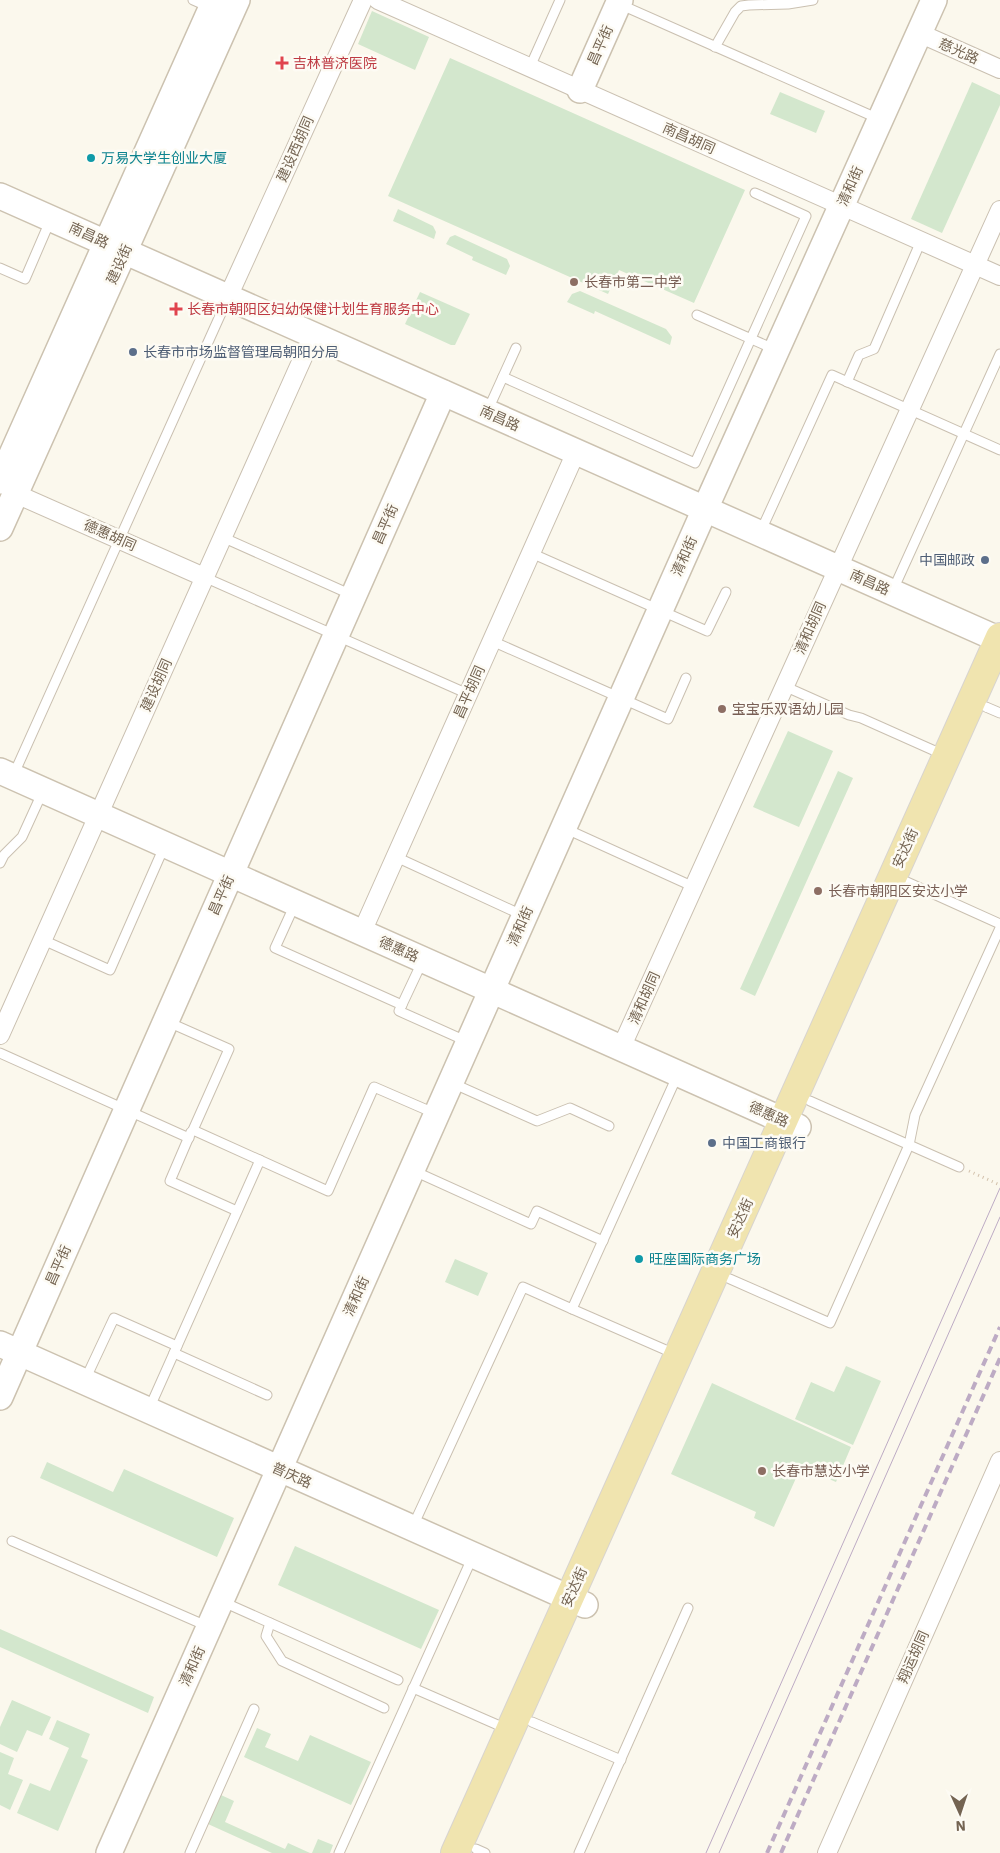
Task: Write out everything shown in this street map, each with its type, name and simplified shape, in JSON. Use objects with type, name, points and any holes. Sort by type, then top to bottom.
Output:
[{"type":"main road","name":"安达街","points":[[472,1852],[521,1726],[577,1602],[730,1279],[791,1123],[946,756],[1000,639]]},
{"type":"main road","name":"安达街","points":[[577,1602],[678,1356],[791,1123],[810,1101],[907,882],[993,710],[1000,674]]},
{"type":"street","name":"建设街","points":[[0,528],[8,487],[116,248],[237,0]]},
{"type":"street","name":"建设西胡同","points":[[228,297],[362,0]]},
{"type":"street","name":"南昌胡同","points":[[378,0],[1000,276]]},
{"type":"street","name":"清和街","points":[[113,1852],[279,1469],[705,509],[934,0]]},
{"type":"street","name":"昌平街","points":[[580,90],[620,2]]},
{"type":"street","name":"建设街","points":[[116,248],[207,3]]},
{"type":"street","name":"慈光路","points":[[919,33],[1000,69]]},
{"type":"street","name":"南昌路","points":[[0,196],[1000,639]]},
{"type":"street","name":"清和胡同","points":[[621,1048],[1000,210]]},
{"type":"street","name":"建设胡同","points":[[0,1035],[312,335]]},
{"type":"street","name":"昌平街","points":[[0,1397],[10,1349],[127,1110],[443,393]]},
{"type":"street","name":"昌平胡同","points":[[362,932],[576,452]]},
{"type":"street","name":"德惠胡同","points":[[8,487],[204,577]]},
{"type":"street","name":"德惠路","points":[[6,774],[791,1123]]},
{"type":"street","name":"普庆路","points":[[10,1349],[577,1602]]},
{"type":"street","name":"翔运胡同","points":[[827,1853],[1000,1461]]},
{"type":"lane","points":[[530,67],[560,0]]},
{"type":"lane","points":[[715,47],[734,12],[741,6],[788,4],[813,0]]},
{"type":"lane","points":[[620,2],[715,47],[880,120]]},
{"type":"lane","points":[[503,377],[695,463],[806,216],[755,192]]},
{"type":"lane","points":[[0,268],[25,279],[52,218]]},
{"type":"lane","points":[[847,382],[859,355],[874,349],[921,241]]},
{"type":"lane","points":[[6,774],[119,539],[228,297]]},
{"type":"lane","points":[[697,315],[776,350]]},
{"type":"lane","points":[[487,412],[516,348]]},
{"type":"lane","points":[[892,592],[1000,354]]},
{"type":"lane","points":[[760,533],[832,375],[1000,450]]},
{"type":"lane","points":[[222,537],[353,596]]},
{"type":"lane","points":[[531,553],[707,631],[726,592]]},
{"type":"lane","points":[[204,577],[468,694]]},
{"type":"lane","points":[[492,641],[668,719],[686,678]]},
{"type":"lane","points":[[784,686],[946,756]]},
{"type":"lane","points":[[0,863],[4,855],[22,837],[43,790]]},
{"type":"lane","points":[[564,828],[694,887]]},
{"type":"lane","points":[[43,940],[110,970],[165,844]]},
{"type":"lane","points":[[396,857],[525,916]]},
{"type":"lane","points":[[907,882],[1000,924]]},
{"type":"lane","points":[[295,903],[275,948],[402,1005]]},
{"type":"lane","points":[[730,1279],[830,1323],[909,1145],[915,1115],[1000,928]]},
{"type":"lane","points":[[423,959],[399,1011],[469,1042]]},
{"type":"lane","points":[[166,1021],[229,1050],[170,1181],[237,1212]]},
{"type":"lane","points":[[0,1053],[127,1110],[260,1160],[328,1190],[374,1087],[437,1114]]},
{"type":"lane","points":[[572,1309],[678,1073]]},
{"type":"lane","points":[[451,1082],[537,1122],[570,1108],[609,1126]]},
{"type":"lane","points":[[810,1101],[959,1167]]},
{"type":"lane","points":[[148,1410],[260,1160]]},
{"type":"lane","points":[[412,1170],[531,1224],[537,1211],[603,1241]]},
{"type":"lane","points":[[412,1528],[523,1286],[678,1356]]},
{"type":"lane","points":[[84,1382],[114,1318],[267,1395]]},
{"type":"lane","points":[[12,1541],[209,1627]]},
{"type":"lane","points":[[339,1853],[473,1555]]},
{"type":"lane","points":[[221,1600],[398,1680]]},
{"type":"lane","points":[[579,1853],[688,1608]]},
{"type":"lane","points":[[270,1622],[266,1636],[282,1661],[384,1708]]},
{"type":"lane","points":[[413,1688],[620,1760]]},
{"type":"lane","points":[[190,1853],[254,1709]]},
{"type":"path","points":[[959,1167],[1000,1185]]},
{"type":"green space","points":[[372,11],[429,37],[415,70],[358,44]]},
{"type":"green space","points":[[450,58],[745,190],[694,303],[619,270],[608,294],[388,196]]},
{"type":"green space","points":[[972,82],[1000,95],[1000,105],[942,233],[911,219]]},
{"type":"green space","points":[[780,92],[825,111],[816,133],[770,114]]},
{"type":"green space","points":[[398,209],[433,226],[436,232],[434,239],[393,221]]},
{"type":"green space","points":[[455,235],[507,259],[510,266],[506,275],[472,260],[473,257],[446,244],[450,237]]},
{"type":"green space","points":[[580,291],[666,329],[672,337],[670,345],[595,311],[594,314],[567,302],[572,294]]},
{"type":"green space","points":[[420,292],[470,314],[455,345],[451,345],[405,324]]},
{"type":"green space","points":[[788,731],[833,751],[799,827],[753,807]]},
{"type":"green space","points":[[838,771],[853,778],[755,996],[740,989]]},
{"type":"green space","points":[[455,1259],[488,1273],[478,1296],[445,1282]]},
{"type":"green space","points":[[846,1366],[881,1381],[853,1445],[795,1419],[811,1382],[834,1392]]},
{"type":"green space","points":[[712,1383],[851,1447],[836,1482],[801,1467],[774,1527],[754,1518],[756,1512],[671,1474]]},
{"type":"green space","points":[[47,1462],[113,1492],[124,1469],[234,1518],[217,1557],[40,1478]]},
{"type":"green space","points":[[295,1546],[439,1610],[421,1649],[278,1585]]},
{"type":"green space","points":[[0,1629],[154,1697],[148,1713],[0,1647]]},
{"type":"green space","points":[[12,1700],[51,1717],[42,1736],[27,1730],[17,1752],[0,1744],[0,1727]]},
{"type":"green space","points":[[57,1720],[90,1734],[81,1757],[88,1760],[58,1831],[17,1813],[30,1783],[50,1791],[69,1748],[49,1739]]},
{"type":"green space","points":[[257,1728],[271,1734],[265,1747],[298,1761],[310,1735],[371,1762],[351,1805],[244,1757]]},
{"type":"green space","points":[[0,1752],[14,1758],[8,1774],[23,1780],[10,1810],[0,1805]]},
{"type":"green space","points":[[221,1795],[234,1801],[225,1822],[285,1849],[288,1843],[310,1853],[272,1853],[208,1824]]},
{"type":"green space","points":[[318,1839],[333,1845],[330,1853],[312,1853]]},
{"type":"tram line","points":[[706,1853],[1000,1188]]},
{"type":"tram line","points":[[719,1853],[1000,1217]]},
{"type":"railway","points":[[767,1853],[1000,1327]]},
{"type":"railway","points":[[781,1853],[1000,1358]]},
{"type":"place","name":"吉林普济医院","points":[[282,63]]},
{"type":"place","name":"万易大学生创业大厦","points":[[91,158]]},
{"type":"place","name":"长春市第二中学","points":[[574,282]]},
{"type":"place","name":"长春市朝阳区妇幼保健计划生育服务中心","points":[[176,309]]},
{"type":"place","name":"长春市市场监督管理局朝阳分局","points":[[133,352]]},
{"type":"place","name":"中国邮政","points":[[985,560]]},
{"type":"place","name":"宝宝乐双语幼儿园","points":[[722,709]]},
{"type":"place","name":"长春市朝阳区安达小学","points":[[818,891]]},
{"type":"place","name":"中国工商银行","points":[[712,1143]]},
{"type":"place","name":"旺座国际商务广场","points":[[639,1259]]},
{"type":"place","name":"长春市慧达小学","points":[[762,1471]]}]
